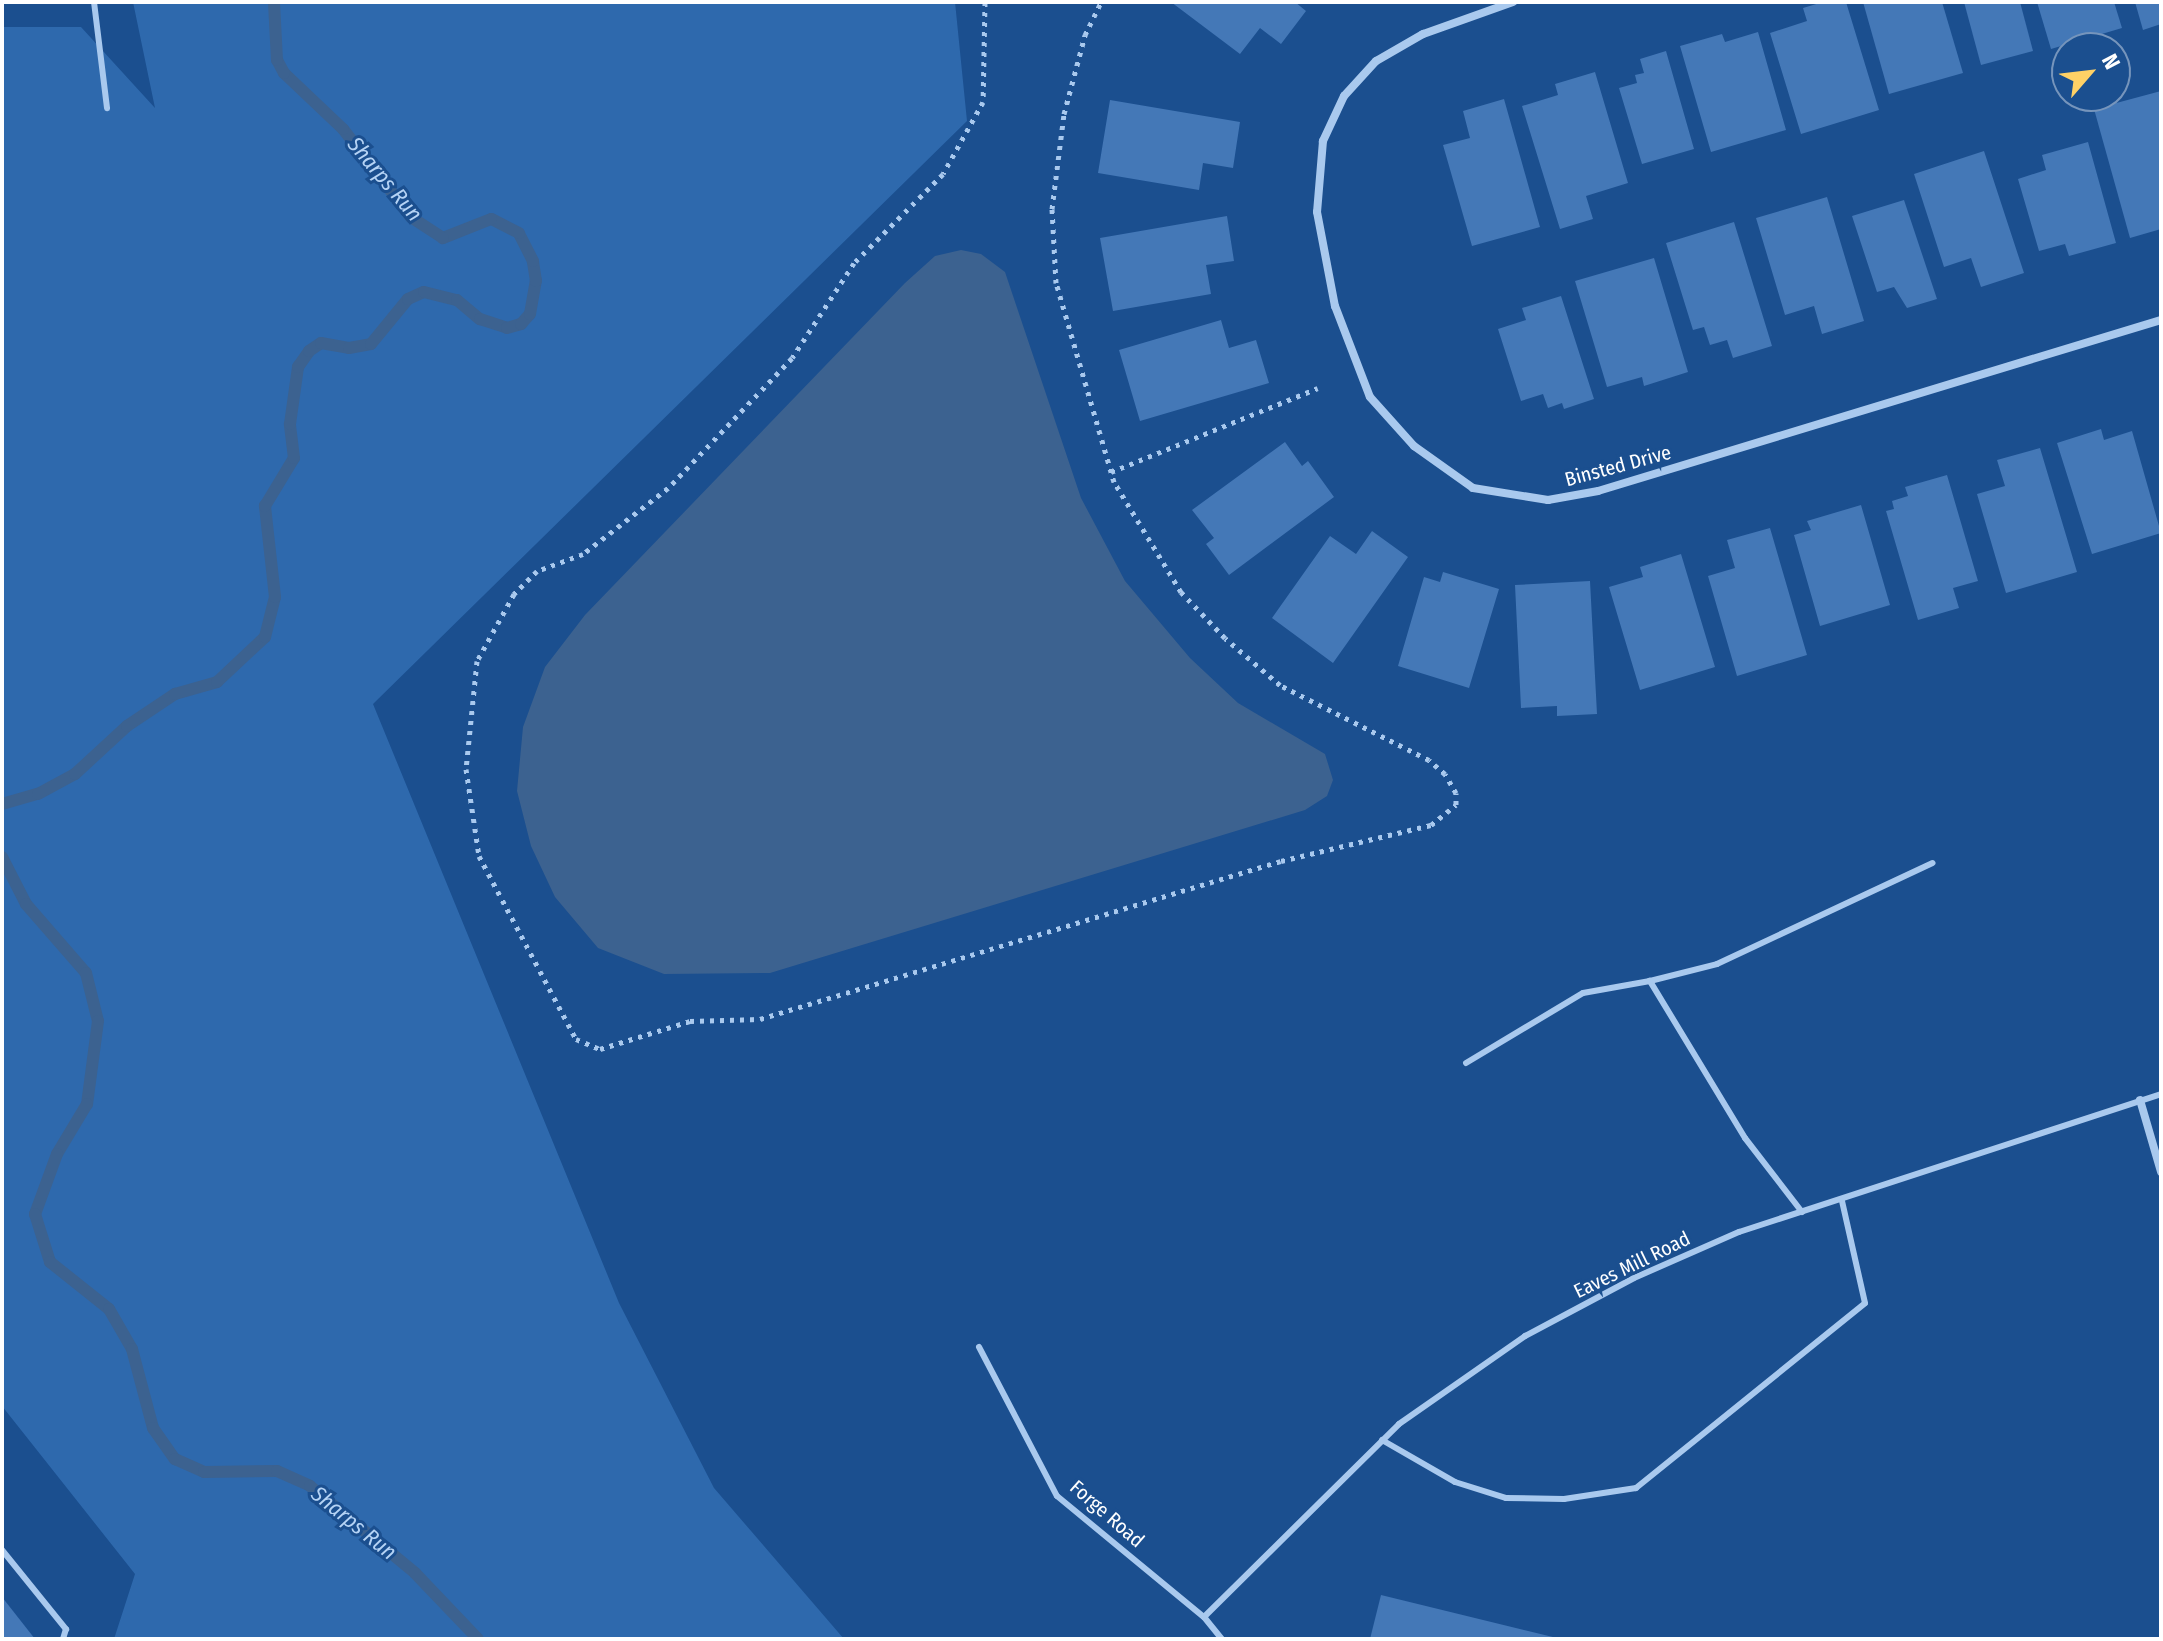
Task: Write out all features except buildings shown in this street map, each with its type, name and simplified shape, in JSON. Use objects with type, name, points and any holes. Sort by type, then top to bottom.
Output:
[{"type":"street","name":"Binsted Drive","points":[[1513,2],[1423,34],[1376,61],[1344,96],[1323,141],[1317,212],[1335,306],[1370,397],[1414,446],[1473,488],[1548,500],[1598,491],[2161,320]]},
{"type":"street","points":[[2140,1100],[2161,1172]]},
{"type":"lane","points":[[94,2],[107,108]]},
{"type":"lane","points":[[1466,1063],[1583,993],[1650,981],[1717,964],[1933,863]]},
{"type":"lane","points":[[1650,981],[1745,1138],[1802,1212]]},
{"type":"lane","name":"Eaves Mill Road","points":[[1204,1617],[1382,1440],[1539,1329],[1634,1278],[1739,1232],[1842,1201],[2161,1094]]},
{"type":"lane","points":[[1382,1440],[1455,1482],[1506,1498],[1564,1499],[1636,1488],[1865,1303],[1842,1201]]},
{"type":"lane","name":"Forge Road","points":[[979,1347],[1057,1496],[1204,1617],[1222,1639]]},
{"type":"lane","points":[[2,1550],[66,1629],[63,1639]]},
{"type":"path","points":[[985,2],[983,102],[943,174],[854,263],[792,358],[668,488],[583,554],[537,571],[514,594],[477,661],[466,769],[475,842],[576,1039],[600,1049],[690,1021],[760,1019],[1145,907],[1281,861],[1431,825],[1456,805],[1445,774],[1429,760],[1280,685],[1225,638],[1181,592],[1141,533],[1111,472],[1056,283],[1052,209],[1064,114],[1085,35],[1101,2]]},
{"type":"path","points":[[1111,472],[1318,388]]},
{"type":"shaded area","points":[[133,2],[955,2],[967,121],[373,704],[619,1303],[714,1488],[844,1639],[114,1639],[135,1574],[2,1406],[2,27],[81,27],[155,108]]},
{"type":"shaded area","points":[[961,250],[981,254],[1005,272],[1081,498],[1125,581],[1190,658],[1238,703],[1325,754],[1333,780],[1327,796],[1305,810],[770,973],[664,974],[598,948],[555,897],[531,846],[517,791],[523,727],[545,667],[585,615],[905,283],[935,256]]},
{"type":"waterway","name":"Sharps Run","points":[[2,804],[38,794],[75,774],[127,726],[175,694],[217,682],[265,637],[275,597],[265,506],[294,458],[290,424],[298,367],[309,351],[321,343],[349,348],[371,344],[408,299],[424,292],[457,300],[480,319],[507,328],[521,324],[530,314],[536,281],[533,261],[519,233],[491,219],[443,238],[411,217],[343,129],[284,73],[277,60],[274,2]]},
{"type":"waterway","name":"Sharps Run","points":[[2,857],[26,904],[86,973],[98,1021],[87,1104],[57,1154],[35,1214],[50,1262],[109,1309],[132,1349],[153,1428],[175,1459],[204,1472],[277,1471],[310,1486],[415,1573],[478,1639]]}]
